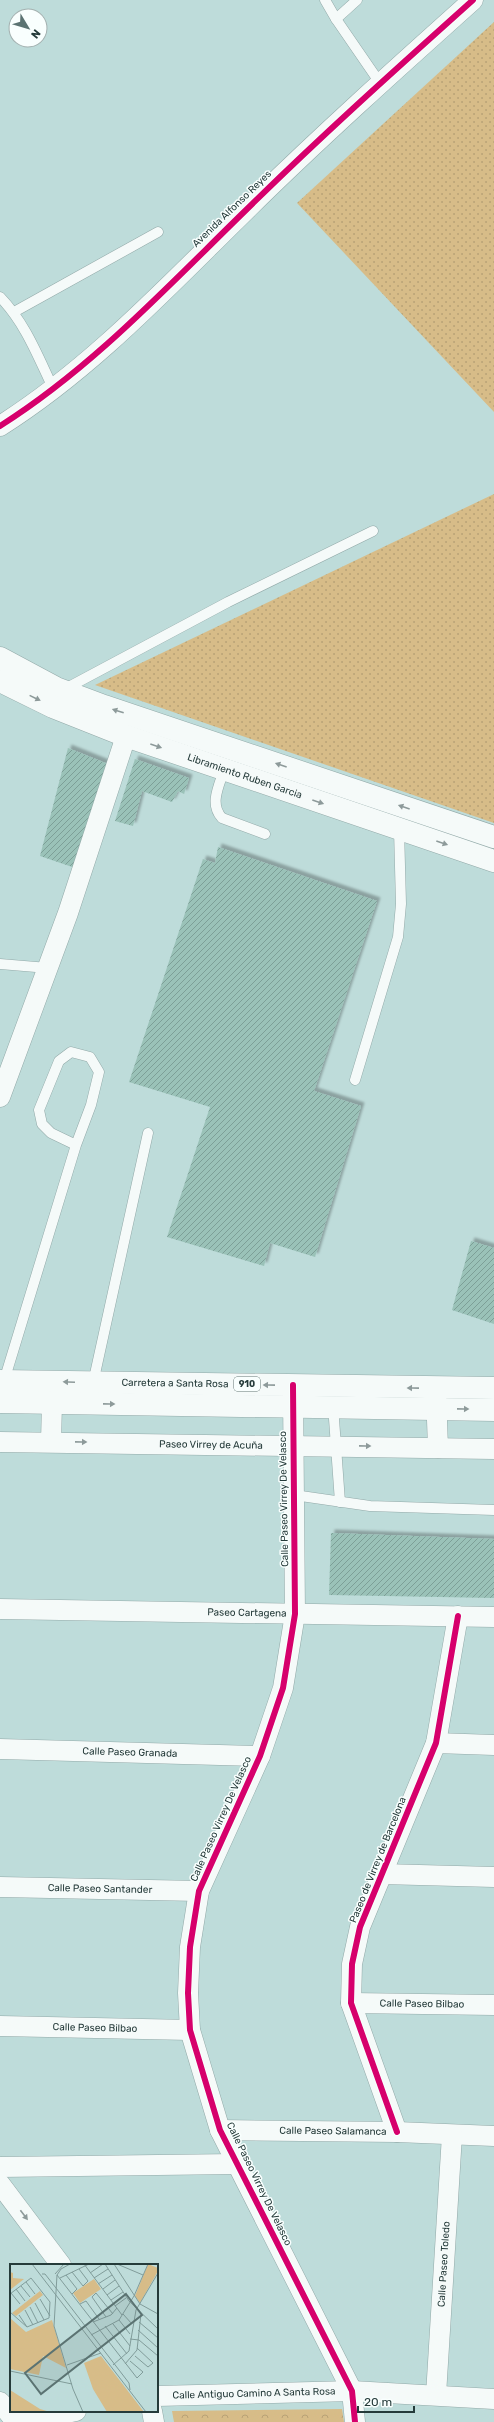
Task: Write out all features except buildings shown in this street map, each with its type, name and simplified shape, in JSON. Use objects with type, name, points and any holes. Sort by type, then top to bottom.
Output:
[{"type":"street","name":"Avenida Alfonso Reyes","points":[[0,426],[54,390],[101,350],[301,156],[473,0]]},
{"type":"street","points":[[0,658],[63,690],[104,706],[494,837]]},
{"type":"street","name":"Libramiento Ruben Garcia","points":[[0,681],[53,707],[126,736],[494,861]]},
{"type":"street","points":[[0,1097],[68,913],[126,736]]},
{"type":"street","name":"Carretera a Santa Rosa","points":[[2,1381],[332,1386],[436,1398],[494,1410]]},
{"type":"street","name":"Calle Paseo Virrey De Velasco","points":[[293,1385],[295,1614],[283,1688],[260,1756],[199,1891],[190,1947],[188,1993],[190,2030],[220,2130],[352,2391],[355,2422]]},
{"type":"street","name":"Carretera a Santa Rosa","points":[[0,1402],[333,1407],[436,1398],[494,1388]]},
{"type":"street","points":[[436,1398],[438,1448]]},
{"type":"street","points":[[51,1442],[52,1403]]},
{"type":"street","name":"Paseo Virrey de Acuña","points":[[0,1442],[293,1445],[494,1450]]},
{"type":"street","name":"Paseo Cartagena","points":[[0,1609],[494,1617]]},
{"type":"street","name":"Paseo de Virrey de Barcelona","points":[[397,2132],[351,2003],[352,1964],[360,1927],[436,1743],[458,1616]]},
{"type":"street","points":[[436,1743],[494,1745]]},
{"type":"street","name":"Calle Paseo Granada","points":[[0,1749],[260,1756]]},
{"type":"street","points":[[382,1874],[494,1876]]},
{"type":"street","name":"Calle Paseo Santander","points":[[0,1887],[199,1891]]},
{"type":"street","name":"Calle Paseo Bilbao","points":[[351,2003],[494,2005]]},
{"type":"street","name":"Calle Paseo Bilbao","points":[[0,2026],[190,2030]]},
{"type":"street","name":"Calle Paseo Salamanca","points":[[220,2130],[397,2132],[494,2136]]},
{"type":"street","name":"Calle Paseo Toledo","points":[[436,2395],[452,2134]]},
{"type":"street","points":[[0,2167],[236,2164]]},
{"type":"street","points":[[0,2184],[60,2264]]},
{"type":"street","name":"Calle Antiguo Camino A Santa Rosa","points":[[158,2396],[352,2391],[494,2399]]},
{"type":"street","points":[[0,2402],[16,2422]]},
{"type":"street","points":[[23,2422],[71,2412]]},
{"type":"street","points":[[152,2412],[154,2422]]},
{"type":"lane","points":[[325,0],[336,19],[380,83]]},
{"type":"lane","points":[[336,19],[357,0]]},
{"type":"lane","points":[[14,312],[158,232]]},
{"type":"lane","points":[[0,297],[14,312],[28,333],[54,390]]},
{"type":"lane","points":[[63,690],[228,602],[373,531]]},
{"type":"lane","points":[[224,770],[214,805],[217,813],[222,818],[265,834]]},
{"type":"lane","points":[[355,1080],[398,937],[401,904],[398,829]]},
{"type":"lane","points":[[0,964],[48,968]]},
{"type":"lane","points":[[2,1381],[70,1171],[76,1145],[90,1106],[99,1072],[90,1057],[71,1052],[59,1061],[39,1110],[42,1124],[51,1133],[76,1145]]},
{"type":"lane","points":[[93,1383],[148,1133]]},
{"type":"lane","points":[[332,1386],[340,1502]]},
{"type":"lane","points":[[294,1496],[370,1506],[494,1510]]},
{"type":"green space","points":[[494,22],[494,412],[297,203]]},
{"type":"green space","points":[[494,494],[494,823],[95,685]]},
{"type":"green space","points":[[342,2409],[344,2422],[174,2422],[172,2411]]},
{"type":"cycle path","points":[[0,426],[66,379],[97,353],[128,325],[301,157],[473,0]]},
{"type":"cycle path","points":[[293,1385],[295,1614],[283,1688],[260,1756],[199,1891],[190,1947],[188,1993],[190,2030],[220,2130],[352,2391],[355,2422]]},
{"type":"cycle path","points":[[397,2132],[351,2003],[352,1964],[360,1927],[436,1743],[458,1616]]}]
